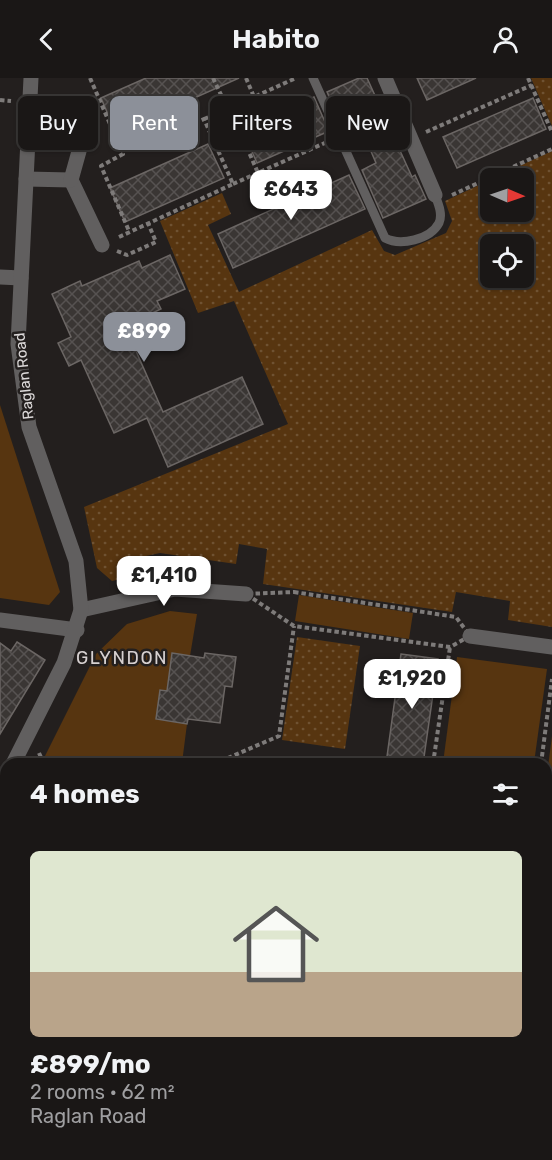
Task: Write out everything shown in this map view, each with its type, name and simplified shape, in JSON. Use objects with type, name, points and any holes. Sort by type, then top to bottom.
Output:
[{"type":"street","name":"Raglan Road","points":[[16,758],[64,663],[81,610],[76,561],[29,428],[18,344],[31,78]]},
{"type":"street","points":[[385,78],[436,198]]},
{"type":"street","points":[[79,150],[71,180],[102,245]]},
{"type":"street","points":[[26,179],[71,180]]},
{"type":"street","points":[[0,277],[21,278]]},
{"type":"street","points":[[81,610],[175,589],[246,594]]},
{"type":"street","points":[[0,620],[76,630]]},
{"type":"street","points":[[470,636],[552,647]]},
{"type":"lane","points":[[313,78],[326,108]]},
{"type":"lane","points":[[344,150],[385,238],[394,243],[406,243],[433,231],[439,222],[441,211],[436,198]]},
{"type":"path","points":[[90,78],[123,154],[101,166],[129,232]]},
{"type":"path","points":[[213,78],[222,96]]},
{"type":"path","points":[[246,78],[254,96]]},
{"type":"path","points":[[256,96],[296,78]]},
{"type":"path","points":[[528,78],[552,132]]},
{"type":"path","points":[[411,138],[532,86]]},
{"type":"path","points":[[198,122],[226,110],[232,112],[258,174]]},
{"type":"path","points":[[204,119],[233,184]]},
{"type":"path","points":[[102,245],[326,142]]},
{"type":"path","points":[[436,198],[552,149]]},
{"type":"path","points":[[102,245],[127,255],[156,242],[148,223]]},
{"type":"path","points":[[294,592],[456,617],[470,636],[450,647],[294,626],[246,594],[294,592]]},
{"type":"path","points":[[228,758],[279,736],[294,626]]},
{"type":"path","points":[[434,758],[450,647]]},
{"type":"path","points":[[542,758],[552,679]]},
{"type":"shaded area","points":[[531,78],[552,78],[552,126]]},
{"type":"shaded area","points":[[552,151],[552,627],[508,620],[510,601],[456,592],[452,612],[263,584],[267,549],[239,544],[236,564],[160,553],[132,559],[134,576],[112,581],[97,568],[84,507],[288,424],[234,301],[198,313],[160,221],[222,193],[231,214],[208,225],[239,292],[372,230],[384,251],[395,255],[446,233],[452,221],[445,201],[480,185],[480,222],[534,222],[534,168],[515,168]]},
{"type":"shaded area","points":[[0,405],[60,592],[49,605],[0,598]]},
{"type":"shaded area","points":[[299,595],[413,613],[409,639],[295,621]]},
{"type":"shaded area","points":[[170,611],[197,614],[190,656],[172,654],[167,691],[156,719],[187,724],[183,758],[44,758],[96,654],[127,624]]},
{"type":"shaded area","points":[[297,637],[360,646],[345,749],[282,740]]},
{"type":"shaded area","points":[[457,657],[547,669],[535,758],[444,758]]},
{"type":"shaded area","points":[[552,736],[552,758],[549,758]]},
{"type":"building","points":[[146,78],[239,78],[198,96],[110,96],[110,119],[101,98]]},
{"type":"building","points":[[359,78],[367,78],[375,96],[329,96],[327,92]]},
{"type":"building","points":[[417,78],[476,78],[427,100]]},
{"type":"building","points":[[314,97],[326,124],[326,132],[314,138]]},
{"type":"building","points":[[533,98],[546,129],[457,168],[443,137]]},
{"type":"building","points":[[208,144],[224,178],[125,222],[110,188]]},
{"type":"building","points":[[251,150],[286,150],[257,163]]},
{"type":"building","points":[[370,150],[400,150],[412,177],[415,175],[426,199],[383,218],[362,170],[376,163]]},
{"type":"building","points":[[349,175],[365,209],[233,268],[218,234]]},
{"type":"building","points":[[170,255],[185,289],[157,301],[161,309],[125,326],[163,412],[242,377],[263,424],[168,467],[147,418],[114,433],[81,360],[69,366],[58,343],[71,337],[52,294],[80,281],[82,286],[139,261],[142,268]]},
{"type":"building","points":[[17,642],[45,660],[0,734],[0,643],[11,651]]},
{"type":"building","points":[[172,653],[204,658],[205,653],[236,657],[232,687],[225,686],[220,723],[188,719],[187,724],[156,719],[160,690],[167,691]]},
{"type":"building","points":[[401,654],[438,659],[424,758],[387,758]]},
{"type":"district","name":"GLYNDON","points":[[122,658]]}]
